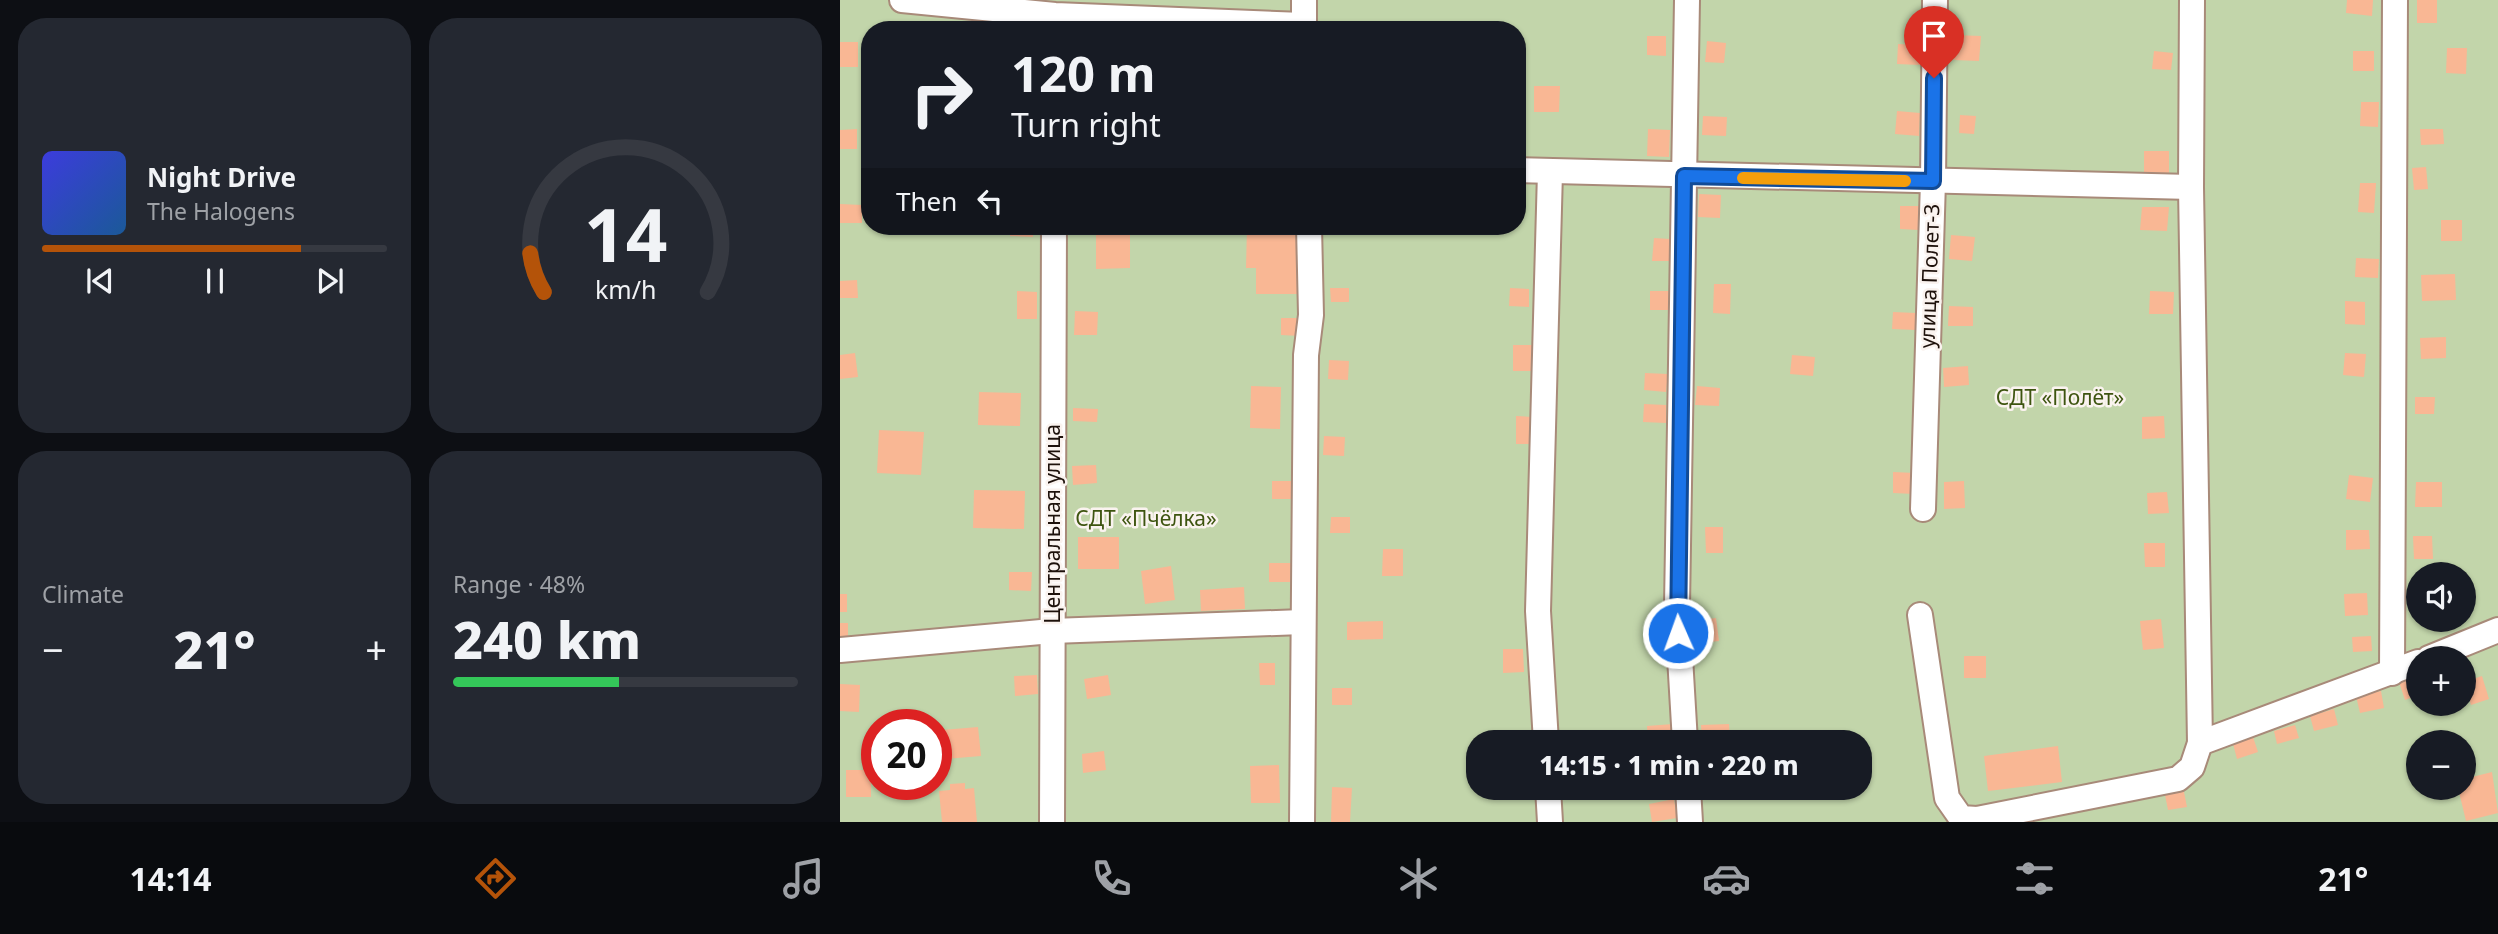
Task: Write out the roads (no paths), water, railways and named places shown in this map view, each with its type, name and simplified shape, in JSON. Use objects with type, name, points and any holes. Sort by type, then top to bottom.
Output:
[{"type":"street","points":[[901,0],[1055,15],[1179,21]]},
{"type":"street","points":[[1303,21],[1304,0]]},
{"type":"street","points":[[1684,730],[1677,606],[1687,0]]},
{"type":"street","name":"улица Полет-3","points":[[1923,509],[1933,181],[1935,0]]},
{"type":"street","points":[[1920,615],[1947,798],[1961,818],[1977,819],[2178,779],[2192,767],[2200,743],[2191,187],[2192,0]]},
{"type":"street","points":[[2392,673],[2395,0]]},
{"type":"street","points":[[1526,171],[2191,187]]},
{"type":"street","points":[[1545,730],[1538,611],[1550,172]]},
{"type":"street","name":"Центральная улица","points":[[1052,822],[1054,235]]},
{"type":"street","points":[[1302,822],[1306,355],[1311,315],[1309,235]]},
{"type":"street","points":[[840,650],[1052,631],[1302,622]]},
{"type":"street","points":[[2459,646],[2498,630]]},
{"type":"street","points":[[2200,743],[2406,668]]},
{"type":"street","points":[[1549,800],[1550,822]]},
{"type":"street","points":[[1689,800],[1690,822]]},
{"type":"park label","name":"СДТ «Полёт»","points":[[2060,398]]},
{"type":"park label","name":"СДТ «Пчёлка»","points":[[1146,519]]}]
